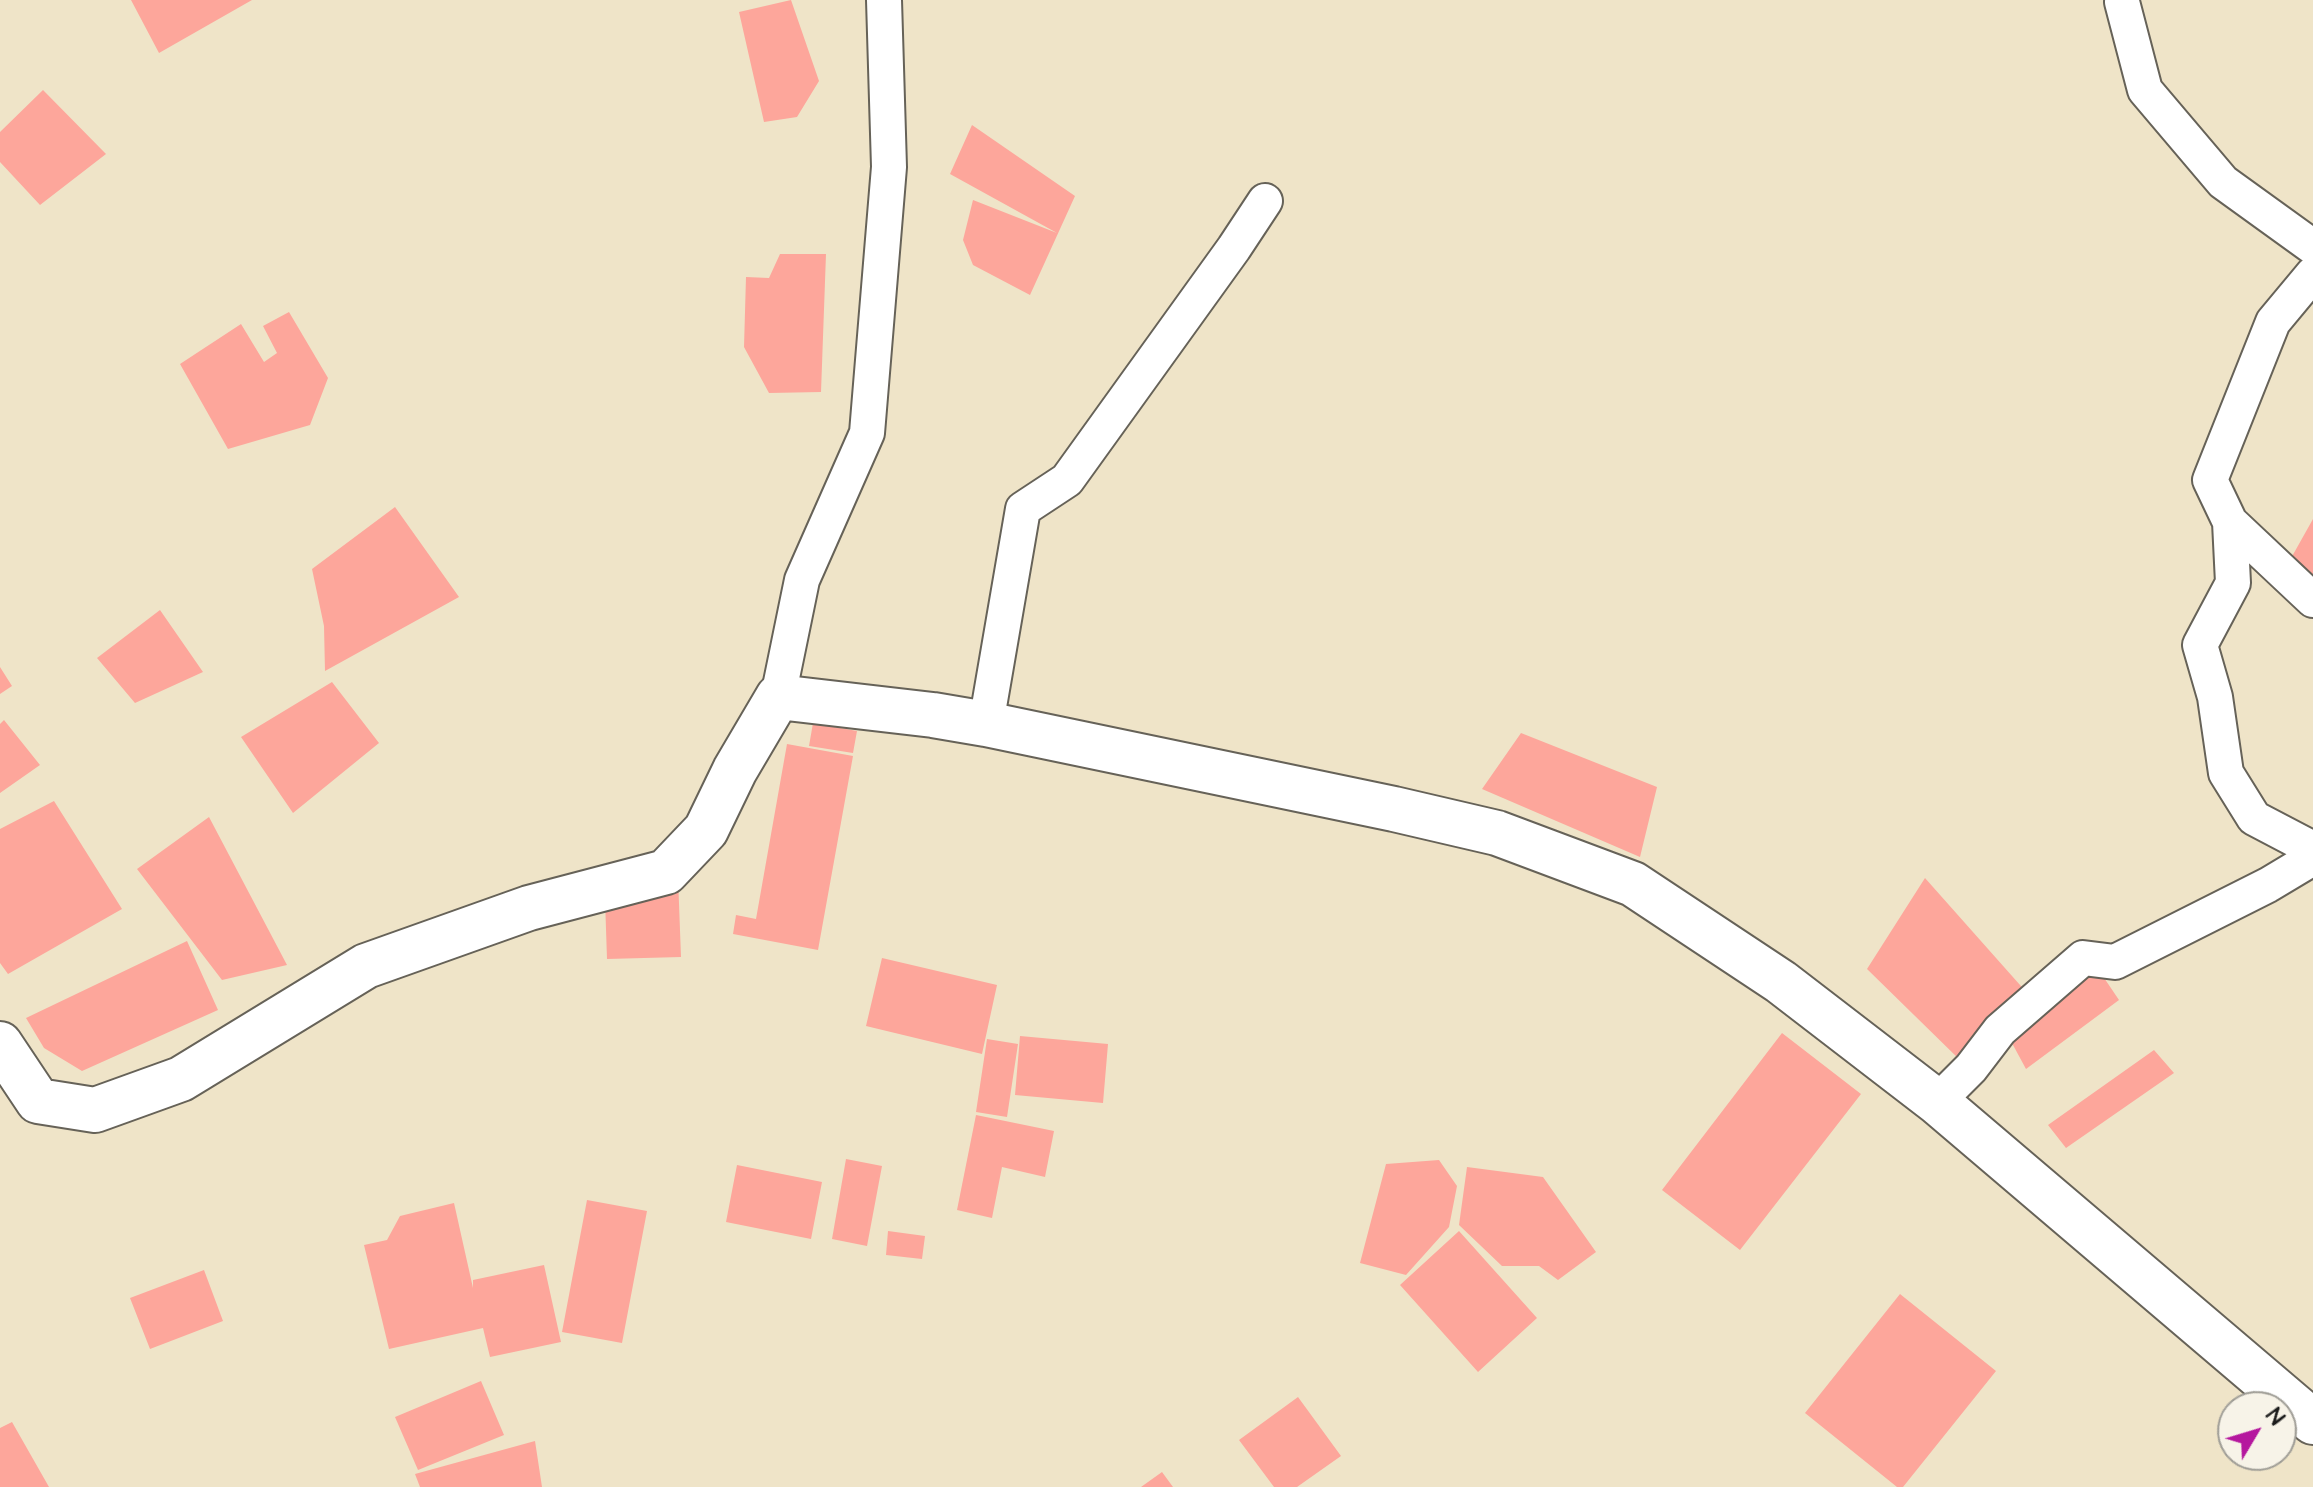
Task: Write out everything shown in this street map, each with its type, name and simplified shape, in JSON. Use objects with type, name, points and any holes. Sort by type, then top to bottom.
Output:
[{"type":"main road","points":[[0,1044],[38,1101],[95,1110],[181,1079],[366,966],[529,908],[666,872],[706,830],[735,770],[778,697],[933,715],[1497,833],[1633,884],[1781,982],[1937,1102],[2313,1422]]},
{"type":"street","points":[[778,697],[802,580],[867,433],[889,167],[884,0]]},
{"type":"street","points":[[2122,2],[2145,90],[2223,182],[2313,247]]},
{"type":"street","points":[[986,724],[1023,509],[1067,480],[1265,201]]},
{"type":"street","points":[[2313,274],[2273,322],[2210,480],[2230,522],[2313,600]]},
{"type":"street","points":[[2230,522],[2233,583],[2200,645],[2215,697],[2226,773],[2254,818],[2313,849]]},
{"type":"street","points":[[1937,1102],[1971,1068],[2000,1030],[2083,958],[2115,962],[2268,885],[2313,858]]},
{"type":"building","points":[[131,0],[252,0],[159,53]]},
{"type":"building","points":[[791,0],[819,81],[797,117],[764,122],[739,12]]},
{"type":"building","points":[[43,90],[106,154],[40,205],[0,162],[0,132]]},
{"type":"building","points":[[972,125],[1075,196],[1030,295],[973,265],[963,240],[973,200],[1057,233],[950,174]]},
{"type":"building","points":[[780,254],[826,254],[821,392],[769,393],[744,347],[746,277],[769,278]]},
{"type":"building","points":[[289,312],[328,378],[310,425],[228,449],[180,364],[241,324],[264,362],[277,353],[263,326]]},
{"type":"building","points":[[395,507],[459,597],[325,671],[324,626],[312,569]]},
{"type":"building","points":[[2313,519],[2313,577],[2290,560]]},
{"type":"building","points":[[160,610],[203,672],[135,703],[97,658]]},
{"type":"building","points":[[0,667],[12,686],[0,694]]},
{"type":"building","points":[[332,682],[379,743],[293,813],[241,737]]},
{"type":"building","points":[[4,720],[40,765],[0,793],[0,724]]},
{"type":"building","points":[[813,723],[857,731],[853,753],[809,746]]},
{"type":"building","points":[[1521,733],[1657,787],[1640,857],[1482,789]]},
{"type":"building","points":[[787,744],[853,756],[818,950],[733,934],[736,915],[756,919]]},
{"type":"building","points":[[54,801],[122,909],[8,974],[0,963],[0,829]]},
{"type":"building","points":[[209,817],[287,965],[222,980],[137,869]]},
{"type":"building","points":[[678,877],[681,957],[607,959],[605,899]]},
{"type":"building","points":[[1925,878],[2028,994],[1962,1062],[1867,969]]},
{"type":"building","points":[[187,941],[218,1010],[82,1071],[44,1048],[26,1018]]},
{"type":"building","points":[[882,958],[997,985],[982,1054],[866,1026]]},
{"type":"building","points":[[2092,960],[2119,1000],[2026,1069],[2006,1032]]},
{"type":"building","points":[[1782,1033],[1861,1094],[1740,1250],[1662,1190]]},
{"type":"building","points":[[1020,1036],[1108,1044],[1103,1103],[1015,1095]]},
{"type":"building","points":[[987,1039],[1018,1044],[1007,1117],[976,1112]]},
{"type":"building","points":[[2154,1050],[2174,1073],[2066,1148],[2048,1125]]},
{"type":"building","points":[[976,1115],[1054,1131],[1045,1177],[1002,1167],[992,1218],[957,1210]]},
{"type":"building","points":[[846,1159],[882,1166],[867,1246],[832,1239]]},
{"type":"building","points":[[1439,1160],[1457,1186],[1449,1227],[1406,1275],[1360,1263],[1386,1164]]},
{"type":"building","points":[[737,1165],[822,1182],[811,1239],[726,1222]]},
{"type":"building","points":[[1467,1167],[1543,1177],[1596,1252],[1558,1280],[1539,1266],[1502,1266],[1459,1225]]},
{"type":"building","points":[[587,1200],[647,1211],[622,1343],[562,1332]]},
{"type":"building","points":[[454,1203],[473,1288],[473,1280],[544,1265],[561,1342],[490,1357],[483,1328],[389,1349],[364,1245],[387,1240],[400,1216]]},
{"type":"building","points":[[888,1231],[925,1236],[922,1259],[886,1255]]},
{"type":"building","points":[[1459,1231],[1537,1318],[1478,1372],[1400,1285]]},
{"type":"building","points":[[204,1270],[223,1321],[150,1349],[130,1298]]},
{"type":"building","points":[[1900,1294],[1996,1371],[1903,1487],[1897,1487],[1805,1413]]},
{"type":"building","points":[[481,1381],[504,1435],[418,1470],[395,1417]]},
{"type":"building","points":[[1298,1397],[1341,1456],[1297,1487],[1274,1487],[1239,1440]]},
{"type":"building","points":[[12,1422],[49,1487],[0,1487],[0,1428]]},
{"type":"building","points":[[535,1441],[542,1487],[420,1487],[415,1474]]},
{"type":"building","points":[[1162,1472],[1173,1487],[1141,1487]]}]
